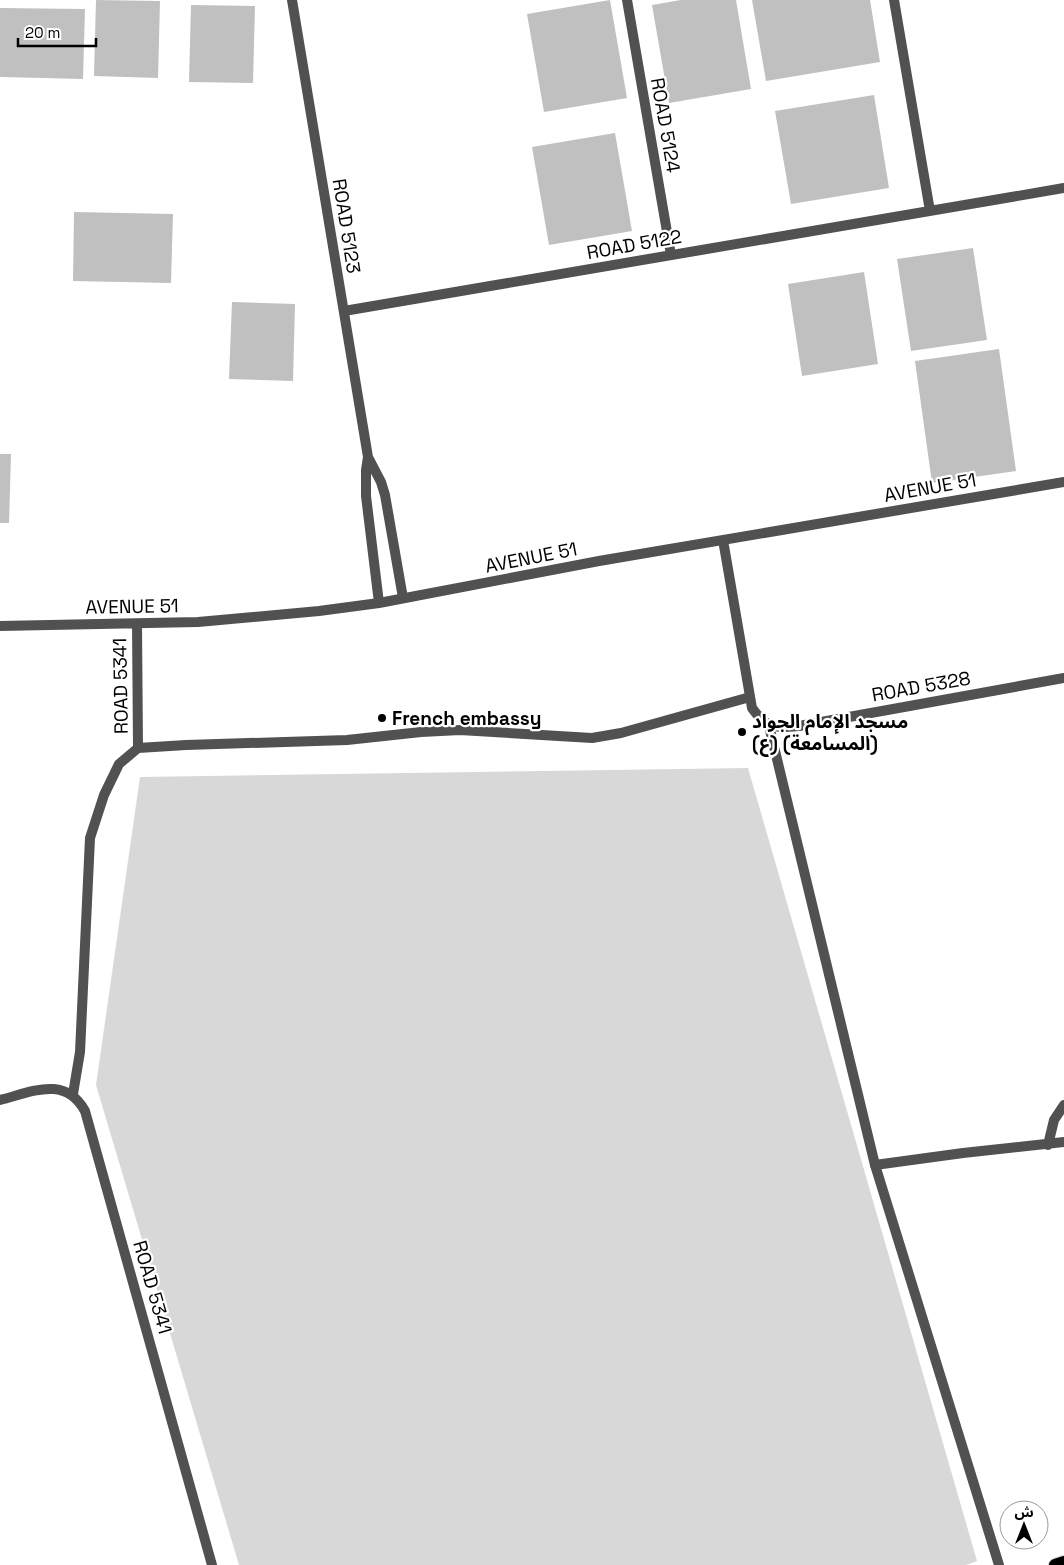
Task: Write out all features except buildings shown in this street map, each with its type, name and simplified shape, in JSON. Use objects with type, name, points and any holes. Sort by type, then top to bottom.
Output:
[{"type":"main road","points":[[1055,1565],[1064,1562]]},
{"type":"street","name":"ROAD 5123","points":[[292,0],[368,457],[366,496],[380,603]]},
{"type":"street","name":"ROAD 5124","points":[[627,0],[671,255]]},
{"type":"street","points":[[894,0],[930,211]]},
{"type":"street","name":"ROAD 5122","points":[[344,311],[1064,188]]},
{"type":"street","name":"ROAD 5123","points":[[368,457],[381,482],[385,495],[403,598]]},
{"type":"street","name":"AVENUE 51","points":[[0,626],[137,624],[259,618],[380,603],[600,561],[1064,482]]},
{"type":"street","points":[[723,540],[752,708],[768,726],[875,1166],[999,1565]]},
{"type":"street","name":"ROAD 5341","points":[[137,624],[138,748]]},
{"type":"street","name":"ROAD 5328","points":[[768,726],[799,726],[1064,678]]},
{"type":"street","points":[[0,1100],[53,1088],[73,1094],[80,1052],[90,838],[104,795],[119,764],[138,748],[347,740],[460,730],[592,738],[621,733],[750,697]]},
{"type":"street","name":"ROAD 5341","points":[[73,1094],[80,1102],[87,1118],[212,1565]]},
{"type":"street","points":[[1048,1145],[1054,1120],[1064,1105]]},
{"type":"street","points":[[875,1166],[963,1153],[1064,1142]]},
{"type":"shaded area","points":[[748,768],[977,1561],[966,1565],[239,1565],[96,1085],[140,777]]},
{"type":"place","name":"French embassy","points":[[382,718]]},
{"type":"place","name":"مسجد الإمام الجواد (ع) (المسامعة)","points":[[742,732]]}]
